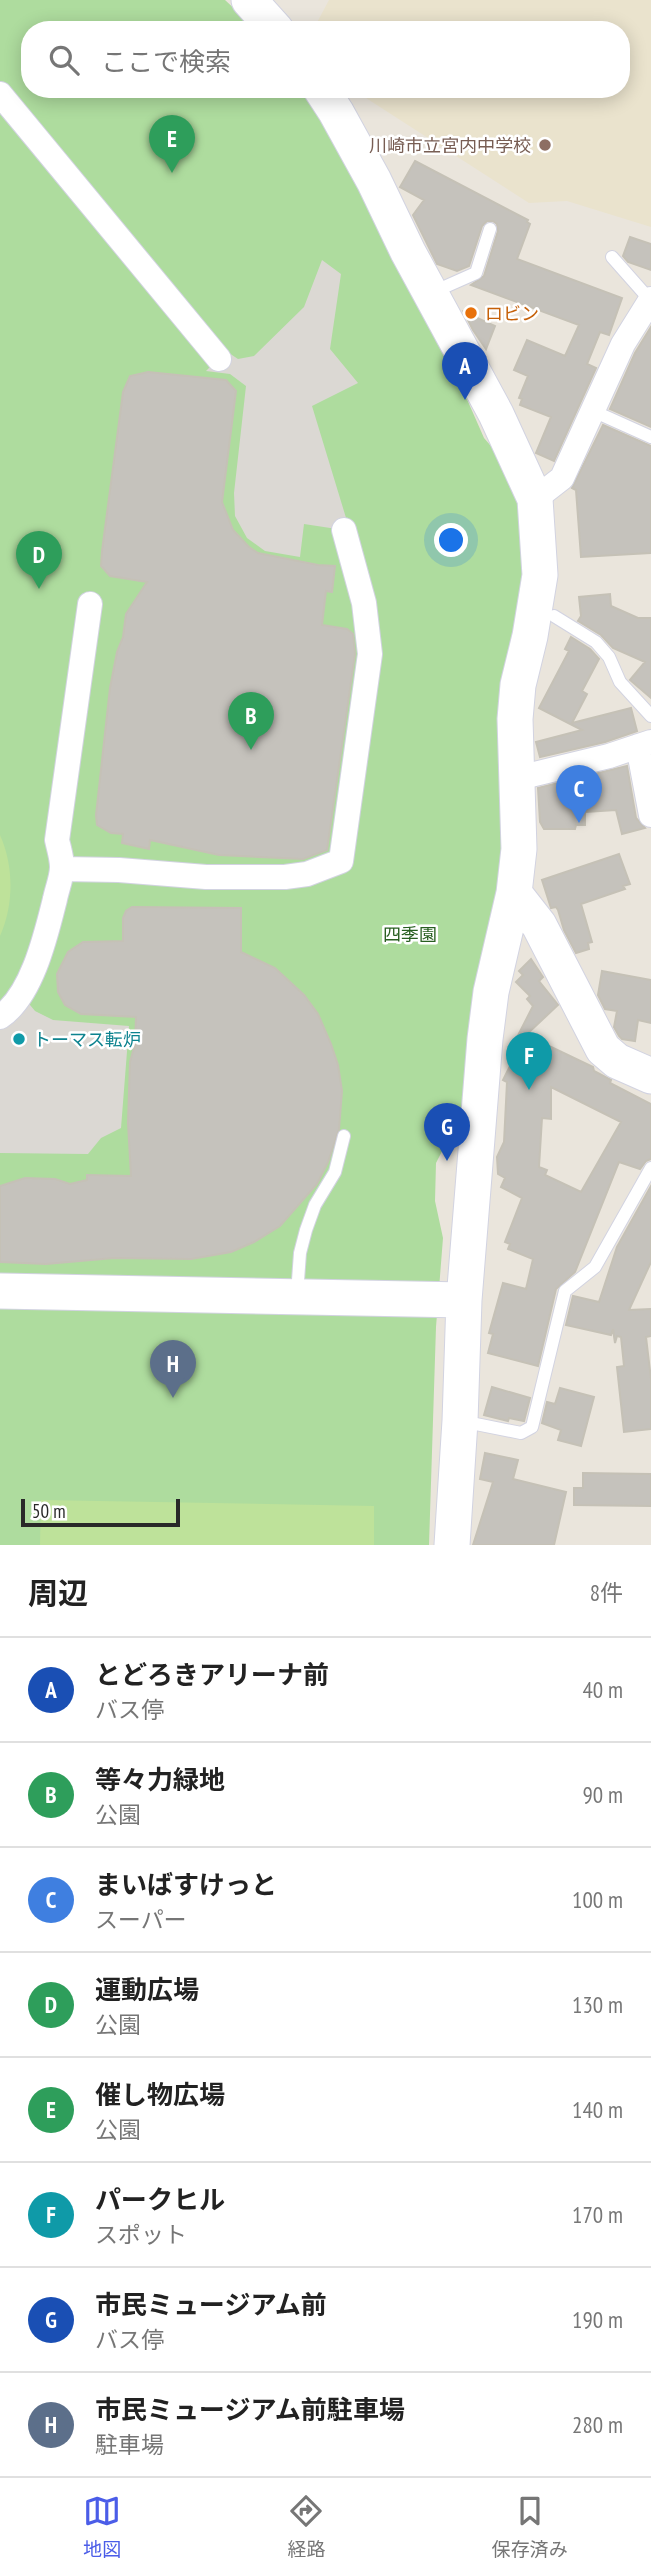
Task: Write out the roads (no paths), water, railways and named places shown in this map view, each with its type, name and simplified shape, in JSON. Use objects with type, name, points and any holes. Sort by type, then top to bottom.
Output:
[{"type":"street","points":[[0,94],[219,359]]},
{"type":"street","points":[[327,98],[374,181],[408,253],[501,425],[535,499],[540,575],[518,685],[515,719],[519,849],[514,893],[491,992],[464,1300],[452,1545]]},
{"type":"street","points":[[535,499],[562,478],[623,344],[650,299]]},
{"type":"street","points":[[62,869],[119,870],[206,877],[285,877],[307,874],[341,861],[370,654],[364,603],[344,530]]},
{"type":"street","points":[[0,1017],[21,994],[30,975],[45,935],[62,869],[57,840],[90,604]]},
{"type":"street","points":[[518,778],[645,744],[651,815]]},
{"type":"street","points":[[514,893],[539,925],[603,1049],[617,1061],[651,1076]]},
{"type":"street","points":[[0,1290],[464,1300]]},
{"type":"lane","points":[[431,293],[476,273],[490,229]]},
{"type":"lane","points":[[612,257],[650,299]]},
{"type":"lane","points":[[593,411],[651,437]]},
{"type":"lane","points":[[554,615],[596,642],[609,657],[621,682],[651,716]]},
{"type":"lane","points":[[296,1297],[300,1253],[306,1230],[315,1205],[335,1172],[344,1136]]},
{"type":"lane","points":[[460,1421],[520,1433],[532,1427],[565,1291],[595,1267],[651,1168]]},
{"type":"place","name":"川崎市立宮内中学校","points":[[545,145]]},
{"type":"place","name":"催し物広場","points":[[172,173]]},
{"type":"place","name":"ロビン","points":[[471,313]]},
{"type":"place","name":"とどろきアリーナ前","points":[[465,400]]},
{"type":"place","name":"運動広場","points":[[39,589]]},
{"type":"place","name":"等々力緑地","points":[[251,750]]},
{"type":"place","name":"まいばすけっと","points":[[579,823]]},
{"type":"place","name":"トーマス転炉","points":[[19,1039]]},
{"type":"place","name":"パークヒル","points":[[529,1090]]},
{"type":"place","name":"市民ミュージアム前","points":[[447,1161]]},
{"type":"place","name":"市民ミュージアム前駐車場","points":[[173,1398]]},
{"type":"park label","name":"四季園","points":[[410,934]]}]
